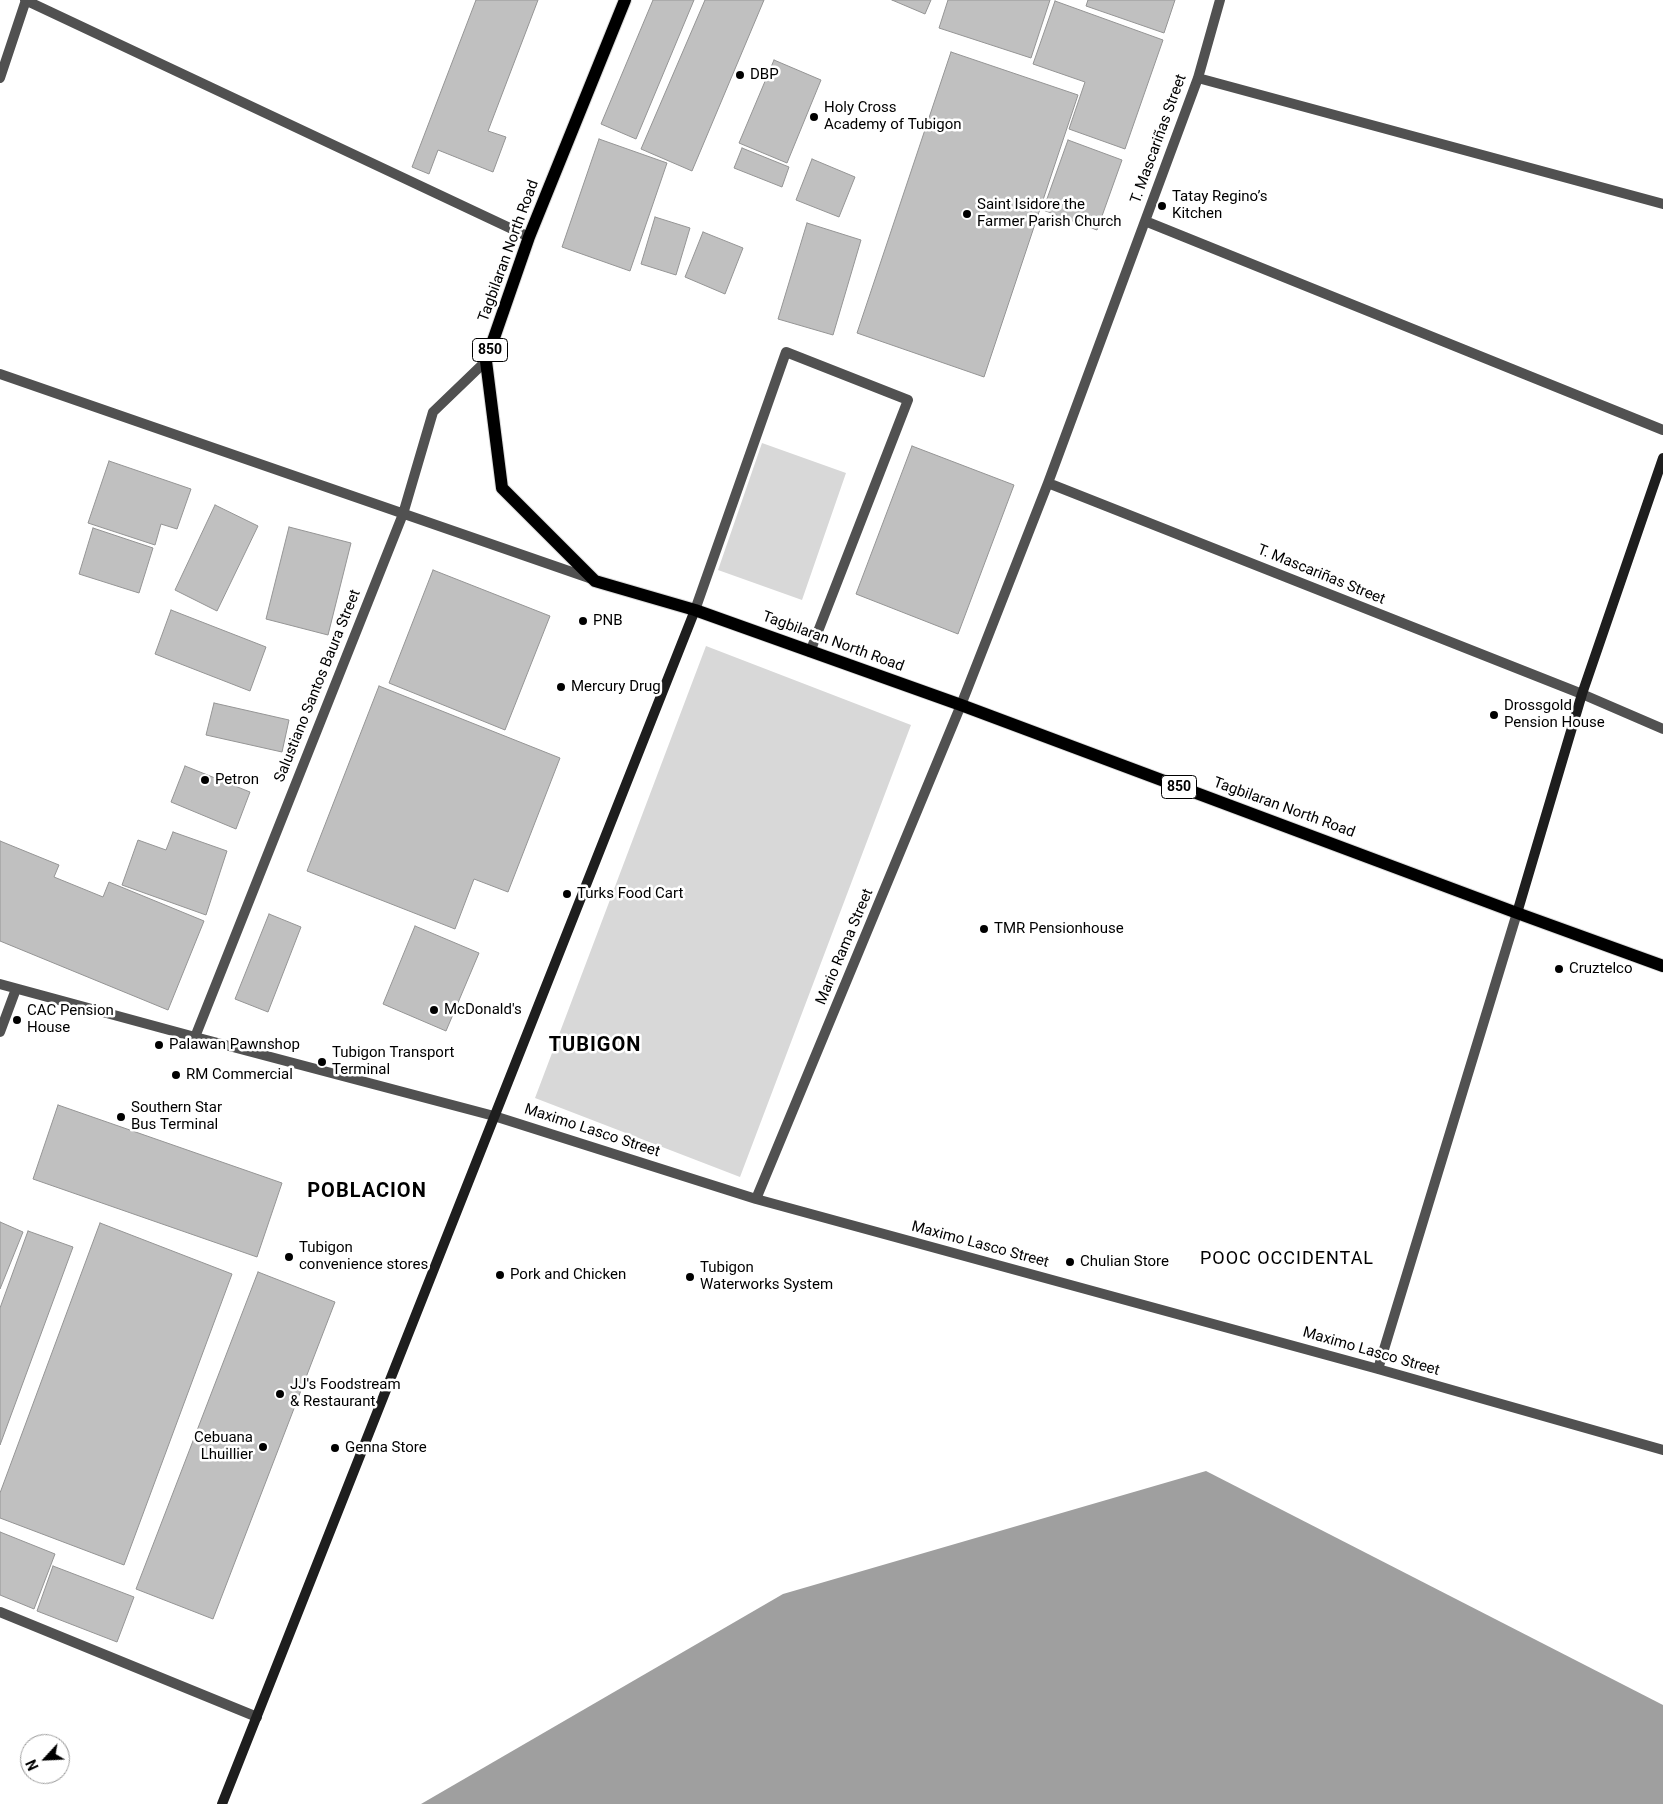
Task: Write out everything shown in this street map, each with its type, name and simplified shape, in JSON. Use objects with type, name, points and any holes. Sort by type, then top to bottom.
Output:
[{"type":"main road","name":"Tagbilaran North Road","points":[[624,0],[529,237],[486,361],[502,488],[595,580],[695,610],[961,705],[1663,966]]},
{"type":"main road","points":[[1518,913],[1582,694],[1663,458]]},
{"type":"main road","points":[[222,1804],[695,610]]},
{"type":"street","points":[[0,78],[26,0],[529,237]]},
{"type":"street","name":"T. Mascariñas Street","points":[[961,705],[1048,483],[1198,78],[1220,0]]},
{"type":"street","points":[[1198,78],[1663,204]]},
{"type":"street","points":[[1145,221],[1663,430]]},
{"type":"street","points":[[695,610],[786,352],[908,400],[810,652]]},
{"type":"street","name":"Salustiano Santos Baura Street","points":[[195,1037],[403,514],[432,412],[486,361]]},
{"type":"street","points":[[0,374],[595,580]]},
{"type":"street","name":"T. Mascariñas Street","points":[[1048,483],[1582,694],[1663,729]]},
{"type":"street","name":"Mario Rama Street","points":[[756,1199],[961,705]]},
{"type":"street","points":[[1378,1369],[1518,913]]},
{"type":"street","name":"Maximo Lasco Street","points":[[0,984],[494,1116],[756,1199],[1378,1369],[1663,1450]]},
{"type":"street","points":[[0,1032],[16,989]]},
{"type":"street","points":[[0,1612],[257,1717]]},
{"type":"shaded area","points":[[762,443],[846,473],[802,600],[718,570]]},
{"type":"shaded area","points":[[706,646],[911,725],[740,1177],[535,1098]]},
{"type":"shaded area","points":[[1206,1471],[1663,1705],[1663,1804],[421,1804],[783,1594]]},
{"type":"building","points":[[476,0],[538,0],[488,131],[506,137],[493,172],[438,150],[429,174],[412,167]]},
{"type":"building","points":[[653,0],[694,0],[636,139],[601,124]]},
{"type":"building","points":[[705,0],[764,0],[692,171],[641,149]]},
{"type":"building","points":[[892,0],[931,0],[925,14]]},
{"type":"building","points":[[948,0],[1050,0],[1031,58],[939,28]]},
{"type":"building","points":[[1088,0],[1175,0],[1164,33],[1086,6]]},
{"type":"building","points":[[1055,1],[1163,40],[1125,149],[1069,129],[1085,82],[1033,64]]},
{"type":"building","name":"Saint Isidore the Farmer Parish Church","points":[[951,52],[1078,95],[984,377],[857,333]]},
{"type":"building","points":[[774,60],[821,80],[787,163],[739,143]]},
{"type":"building","points":[[599,139],[667,163],[630,271],[562,247]]},
{"type":"building","points":[[1068,140],[1122,160],[1097,230],[1043,210]]},
{"type":"building","points":[[742,148],[789,167],[782,187],[734,168]]},
{"type":"building","points":[[812,159],[855,177],[839,217],[796,200]]},
{"type":"building","points":[[655,217],[690,228],[676,275],[641,264]]},
{"type":"building","points":[[807,223],[861,240],[833,335],[778,319]]},
{"type":"building","points":[[703,232],[743,248],[725,294],[685,277]]},
{"type":"building","points":[[912,446],[1014,485],[958,634],[856,594]]},
{"type":"building","points":[[109,461],[191,489],[177,529],[161,524],[155,545],[88,523]]},
{"type":"building","points":[[215,505],[258,526],[217,611],[175,590]]},
{"type":"building","points":[[289,527],[351,543],[328,635],[266,619]]},
{"type":"building","points":[[93,528],[153,548],[139,593],[79,574]]},
{"type":"building","points":[[433,570],[550,616],[505,730],[389,683]]},
{"type":"building","points":[[171,610],[266,647],[250,691],[155,654]]},
{"type":"building","points":[[379,686],[560,758],[508,892],[474,879],[455,929],[307,871]]},
{"type":"building","points":[[214,703],[289,720],[282,752],[206,735]]},
{"type":"building","points":[[185,766],[250,792],[236,829],[171,802]]},
{"type":"building","points":[[173,832],[227,851],[206,915],[122,885],[138,840],[166,850]]},
{"type":"building","points":[[0,841],[59,865],[54,877],[103,897],[109,882],[204,921],[168,1010],[0,941]]},
{"type":"building","points":[[269,914],[301,927],[268,1012],[235,999]]},
{"type":"building","points":[[415,926],[479,953],[446,1031],[383,1004]]},
{"type":"building","points":[[58,1105],[282,1183],[257,1257],[33,1179]]},
{"type":"building","points":[[0,1222],[23,1232],[0,1289]]},
{"type":"building","points":[[100,1223],[232,1274],[124,1565],[0,1518],[0,1493]]},
{"type":"building","points":[[28,1231],[73,1247],[0,1445],[0,1308]]},
{"type":"building","points":[[258,1272],[335,1302],[213,1619],[136,1589]]},
{"type":"building","points":[[0,1532],[55,1554],[34,1609],[0,1595]]},
{"type":"building","points":[[53,1566],[134,1597],[117,1642],[37,1611]]},
{"type":"place","name":"DBP","points":[[740,75]]},
{"type":"place","name":"Holy Cross Academy of Tubigon","points":[[814,117]]},
{"type":"place","name":"Tatay Regino’s Kitchen","points":[[1162,206]]},
{"type":"place","name":"Saint Isidore the Farmer Parish Church","points":[[967,214]]},
{"type":"place","name":"PNB","points":[[583,621]]},
{"type":"place","name":"Mercury Drug","points":[[561,687]]},
{"type":"place","name":"Drossgold Pension House","points":[[1494,715]]},
{"type":"place","name":"Petron","points":[[205,780]]},
{"type":"place","name":"Turks Food Cart","points":[[567,894]]},
{"type":"place","name":"TMR Pensionhouse","points":[[984,929]]},
{"type":"place","name":"Cruztelco","points":[[1559,969]]},
{"type":"place","name":"McDonald's","points":[[434,1010]]},
{"type":"place","name":"CAC Pension House","points":[[17,1020]]},
{"type":"place","name":"Palawan Pawnshop","points":[[159,1045]]},
{"type":"place","name":"Tubigon Transport Terminal","points":[[322,1062]]},
{"type":"place","name":"RM Commercial","points":[[176,1075]]},
{"type":"place","name":"Southern Star Bus Terminal","points":[[121,1117]]},
{"type":"place","name":"Tubigon convenience stores","points":[[289,1257]]},
{"type":"place","name":"Chulian Store","points":[[1070,1262]]},
{"type":"place","name":"Pork and Chicken","points":[[500,1275]]},
{"type":"place","name":"Tubigon Waterworks System","points":[[690,1277]]},
{"type":"place","name":"JJ's Foodstream & Restaurant","points":[[280,1394]]},
{"type":"place","name":"Cebuana Lhuillier","points":[[263,1447]]},
{"type":"place","name":"Genna Store","points":[[335,1448]]},
{"type":"district","name":"TUBIGON","points":[[595,1046]]},
{"type":"district","name":"POBLACION","points":[[367,1192]]},
{"type":"district","name":"POOC OCCIDENTAL","points":[[1287,1259]]}]
